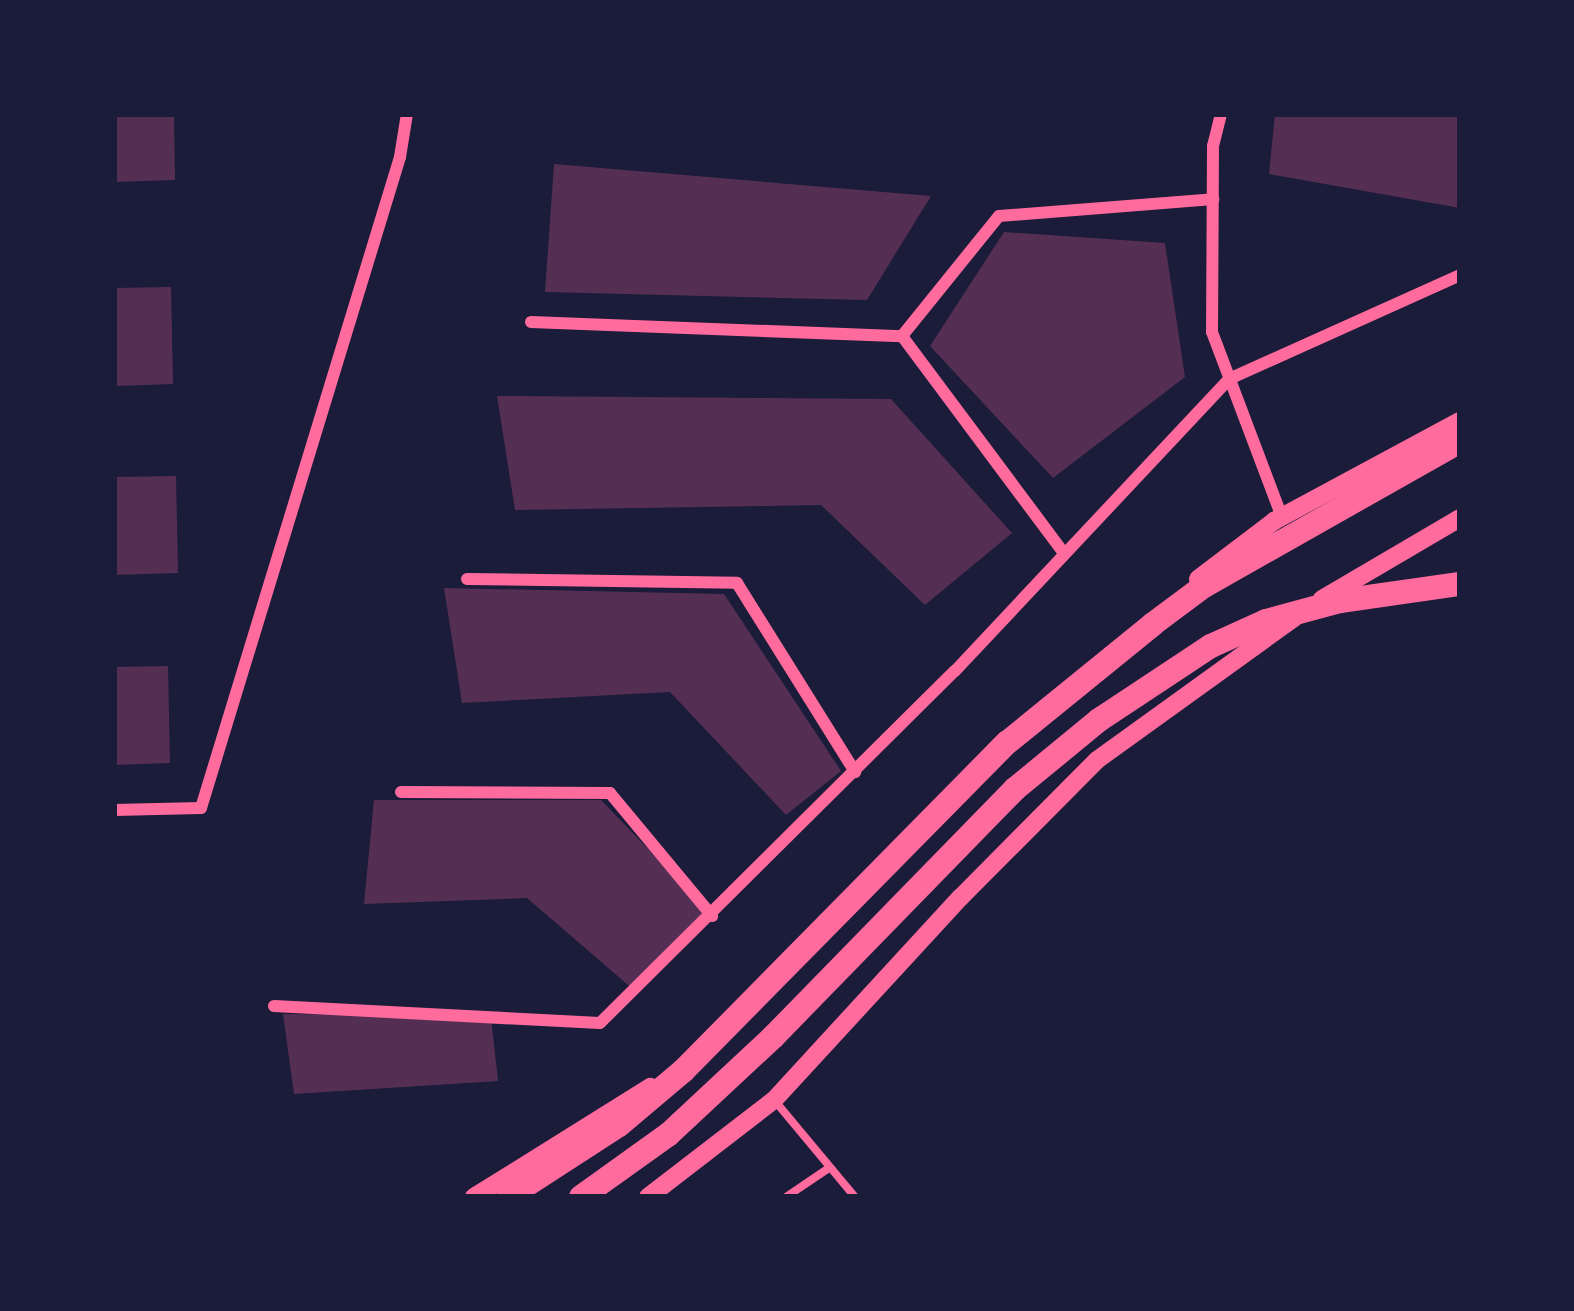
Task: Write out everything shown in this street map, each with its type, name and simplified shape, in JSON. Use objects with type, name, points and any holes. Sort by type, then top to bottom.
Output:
[{"type":"highway","points":[[508,1197],[619,1125],[683,1072],[1008,742],[1153,624],[1221,576],[1460,441]]},
{"type":"highway","points":[[581,1197],[669,1133],[773,1037],[1015,789],[1099,719],[1211,646],[1266,621],[1340,602],[1460,584]]},
{"type":"main road","points":[[474,1197],[662,1080],[1060,686],[1282,517],[1460,422]]},
{"type":"main road","points":[[648,1197],[774,1100],[960,898],[1097,760],[1311,606],[1460,518]]},
{"type":"street","points":[[114,810],[201,808],[400,158],[407,114]]},
{"type":"street","points":[[1221,114],[1213,146],[1212,332],[1282,517]]},
{"type":"street","points":[[902,336],[999,216],[1213,200]]},
{"type":"street","points":[[274,1006],[600,1023],[855,772],[1229,379],[1460,275]]},
{"type":"street","points":[[531,322],[902,336]]},
{"type":"street","points":[[902,336],[1064,553]]},
{"type":"street","points":[[467,579],[736,583],[855,772]]},
{"type":"street","points":[[401,792],[610,793],[712,916]]},
{"type":"lane","points":[[774,1100],[854,1197]]},
{"type":"lane","points":[[787,1197],[830,1168]]},
{"type":"building","points":[[114,114],[174,114],[175,180],[114,182]]},
{"type":"building","points":[[1275,114],[1460,114],[1460,208],[1269,174]]},
{"type":"building","points":[[554,164],[931,196],[867,300],[545,292]]},
{"type":"building","points":[[1004,232],[1165,243],[1185,377],[1053,478],[930,346]]},
{"type":"building","points":[[171,287],[173,384],[114,386],[114,288]]},
{"type":"building","points":[[497,396],[891,399],[1012,533],[925,605],[821,505],[515,510]]},
{"type":"building","points":[[176,476],[178,573],[114,575],[114,477]]},
{"type":"building","points":[[444,588],[724,594],[841,771],[786,815],[670,692],[462,703]]},
{"type":"building","points":[[168,666],[170,763],[114,765],[114,667]]},
{"type":"building","points":[[374,800],[601,800],[707,910],[635,991],[527,898],[364,904]]},
{"type":"building","points":[[283,1014],[491,1017],[498,1081],[294,1094]]}]
